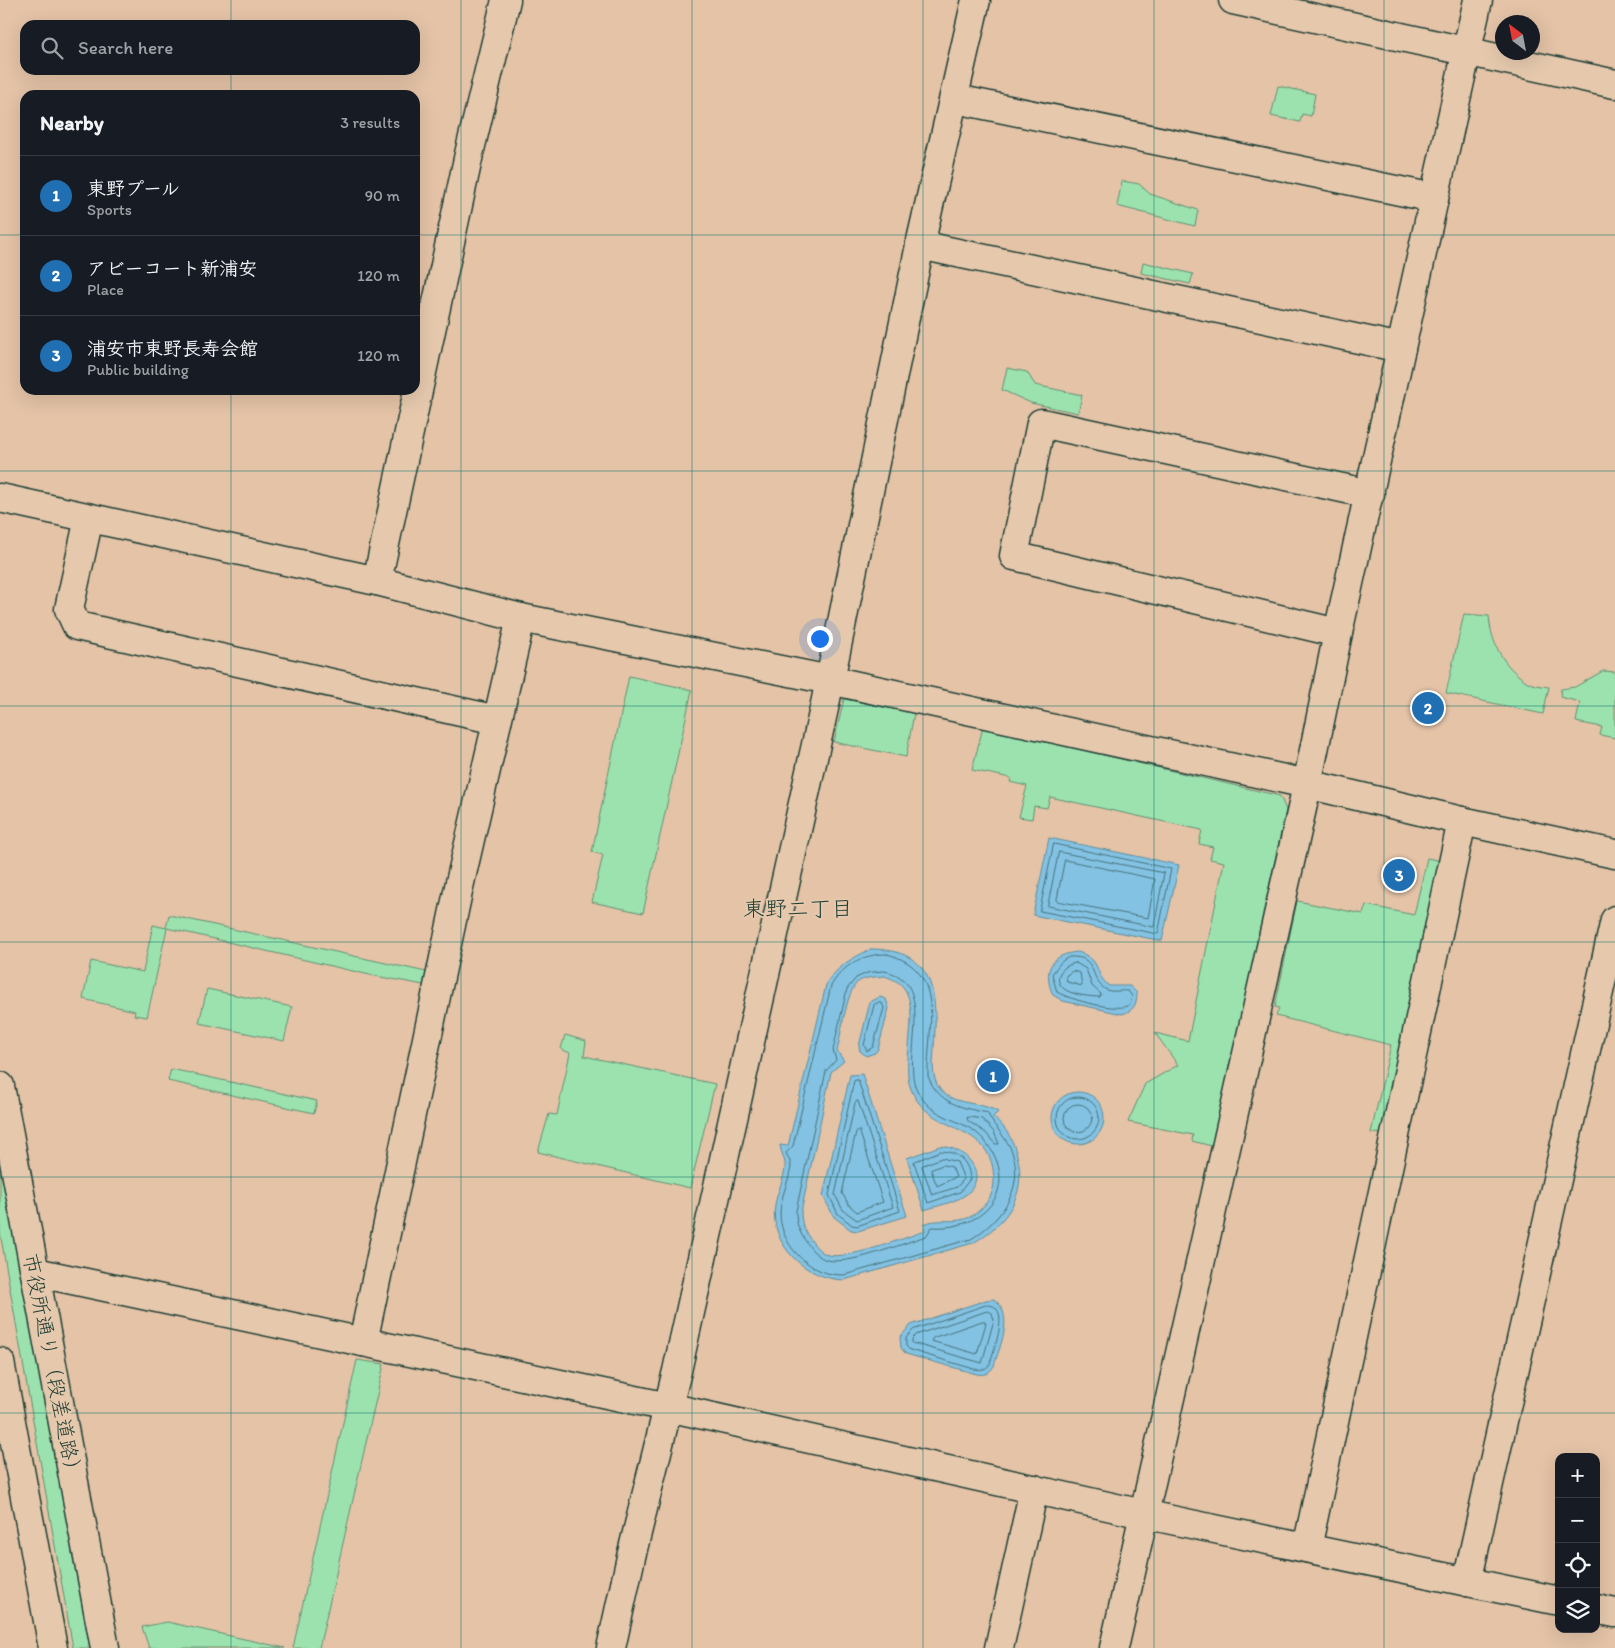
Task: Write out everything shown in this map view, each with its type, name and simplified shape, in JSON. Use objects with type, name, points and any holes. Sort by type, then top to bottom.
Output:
[{"type":"street","points":[[420,381],[469,154],[506,0]]},
{"type":"street","points":[[611,1648],[668,1407],[830,680],[920,245],[956,99],[976,0]]},
{"type":"street","points":[[1233,0],[1615,84]]},
{"type":"street","points":[[1114,1648],[1307,784],[1338,633],[1478,0]]},
{"type":"street","points":[[956,99],[1434,198]]},
{"type":"street","points":[[920,245],[1401,348]]},
{"type":"street","points":[[377,581],[417,395]]},
{"type":"street","points":[[1338,633],[1014,556],[1041,422],[1370,494]]},
{"type":"street","points":[[0,498],[377,581],[520,618],[830,680],[1307,784],[1462,821],[1615,854]]},
{"type":"street","points":[[89,518],[69,609],[77,626],[497,720]]},
{"type":"street","points":[[363,1342],[459,887],[520,618]]},
{"type":"street","points":[[1307,1548],[1462,821]]},
{"type":"street","points":[[1467,1582],[1615,920]]},
{"type":"street","name":"市役所通り（段差道路）","points":[[0,1086],[106,1648]]},
{"type":"street","points":[[35,1272],[668,1407],[1143,1514],[1555,1600]]},
{"type":"street","points":[[0,1362],[52,1648]]},
{"type":"street","points":[[999,1648],[1034,1489]]},
{"type":"street","points":[[1600,1610],[1615,1613]]},
{"type":"green space","points":[[1278,86],[1315,94],[1311,116],[1302,114],[1300,122],[1271,116]]},
{"type":"green space","points":[[1122,181],[1139,184],[1150,194],[1198,210],[1195,226],[1117,206]]},
{"type":"green space","points":[[1143,262],[1193,274],[1190,284],[1141,273]]},
{"type":"green space","points":[[1007,368],[1027,372],[1035,385],[1082,395],[1078,413],[1031,403],[1002,390]]},
{"type":"green space","points":[[1464,614],[1489,616],[1492,635],[1505,661],[1518,675],[1528,682],[1549,687],[1543,714],[1446,693]]},
{"type":"green space","points":[[1603,671],[1615,672],[1615,738],[1600,735],[1602,727],[1576,722],[1580,702],[1560,697],[1561,689],[1575,687]]},
{"type":"green space","points":[[629,676],[692,690],[643,913],[592,902],[603,855],[592,852]]},
{"type":"green space","points":[[844,699],[914,713],[906,757],[834,742]]},
{"type":"green space","points":[[983,727],[1280,796],[1286,810],[1212,1146],[1192,1141],[1193,1135],[1128,1122],[1145,1084],[1178,1065],[1155,1033],[1188,1041],[1224,862],[1210,859],[1213,847],[1199,844],[1202,830],[1050,797],[1047,808],[1034,806],[1032,819],[1019,817],[1027,786],[1010,782],[1011,778],[972,770]]},
{"type":"green space","points":[[1427,858],[1442,861],[1385,1134],[1371,1133],[1391,1045],[1276,1016],[1279,1008],[1275,1007],[1297,901],[1363,914],[1366,905],[1414,915]]},
{"type":"green space","points":[[169,915],[426,972],[424,985],[370,975],[167,928],[147,1017],[134,1015],[135,1011],[83,999],[91,961],[143,972],[153,925],[166,928]]},
{"type":"green space","points":[[207,989],[292,1007],[284,1041],[199,1023]]},
{"type":"green space","points":[[565,1035],[586,1041],[584,1056],[715,1084],[690,1188],[538,1152],[549,1114],[557,1115],[570,1053],[561,1049]]},
{"type":"green space","points":[[171,1069],[317,1101],[314,1113],[168,1081]]},
{"type":"green space","points":[[0,1154],[90,1648],[73,1648],[0,1232]]},
{"type":"green space","points":[[357,1360],[384,1364],[319,1648],[293,1648]]},
{"type":"green space","points":[[167,1622],[285,1648],[149,1648],[142,1627]]},
{"type":"water","points":[[1049,838],[1179,865],[1162,941],[1033,915]]},
{"type":"water","points":[[871,949],[895,952],[913,960],[924,971],[931,987],[934,1005],[933,1065],[935,1080],[940,1090],[948,1096],[998,1112],[993,1117],[1005,1129],[1013,1144],[1020,1169],[1019,1183],[1017,1195],[1004,1217],[995,1227],[973,1243],[844,1280],[816,1273],[793,1257],[784,1246],[778,1233],[775,1220],[775,1205],[785,1167],[780,1145],[788,1146],[826,985],[840,967]],"holes":[[[885,976],[895,980],[902,986],[909,998],[911,1024],[908,1078],[911,1089],[920,1104],[932,1115],[973,1138],[984,1148],[992,1163],[993,1188],[990,1198],[984,1206],[966,1219],[929,1222],[924,1224],[925,1231],[890,1243],[849,1254],[828,1255],[818,1249],[806,1233],[802,1223],[801,1212],[831,1072],[844,1061],[837,1051],[850,994],[858,982],[864,979]]]},
{"type":"water","points":[[1078,952],[1086,955],[1095,963],[1104,981],[1109,986],[1130,986],[1137,993],[1132,1009],[1122,1014],[1063,1001],[1053,995],[1048,978],[1051,965],[1061,956]]},
{"type":"water","points":[[880,997],[886,999],[889,1008],[878,1049],[875,1053],[866,1056],[860,1051],[859,1046],[870,1002]]},
{"type":"water","points":[[862,1074],[907,1216],[858,1231],[851,1230],[834,1217],[823,1196],[850,1075]]},
{"type":"water","points":[[1078,1092],[1088,1094],[1096,1100],[1102,1108],[1104,1118],[1102,1128],[1096,1136],[1088,1142],[1078,1144],[1068,1142],[1060,1136],[1054,1128],[1052,1118],[1054,1108],[1060,1100],[1068,1094]]},
{"type":"water","points":[[940,1146],[958,1151],[971,1162],[976,1177],[974,1185],[968,1193],[958,1199],[924,1210],[907,1158]]},
{"type":"water","points":[[994,1299],[1004,1313],[1005,1322],[994,1366],[987,1373],[977,1374],[906,1354],[901,1348],[900,1337],[911,1325]]},
{"type":"place","name":"アビーコート新浦安","points":[[1428,708]]},
{"type":"place","name":"浦安市東野長寿会館","points":[[1399,875]]},
{"type":"place","name":"東野プール","points":[[993,1076]]},
{"type":"district","name":"東野二丁目","points":[[798,908]]}]
